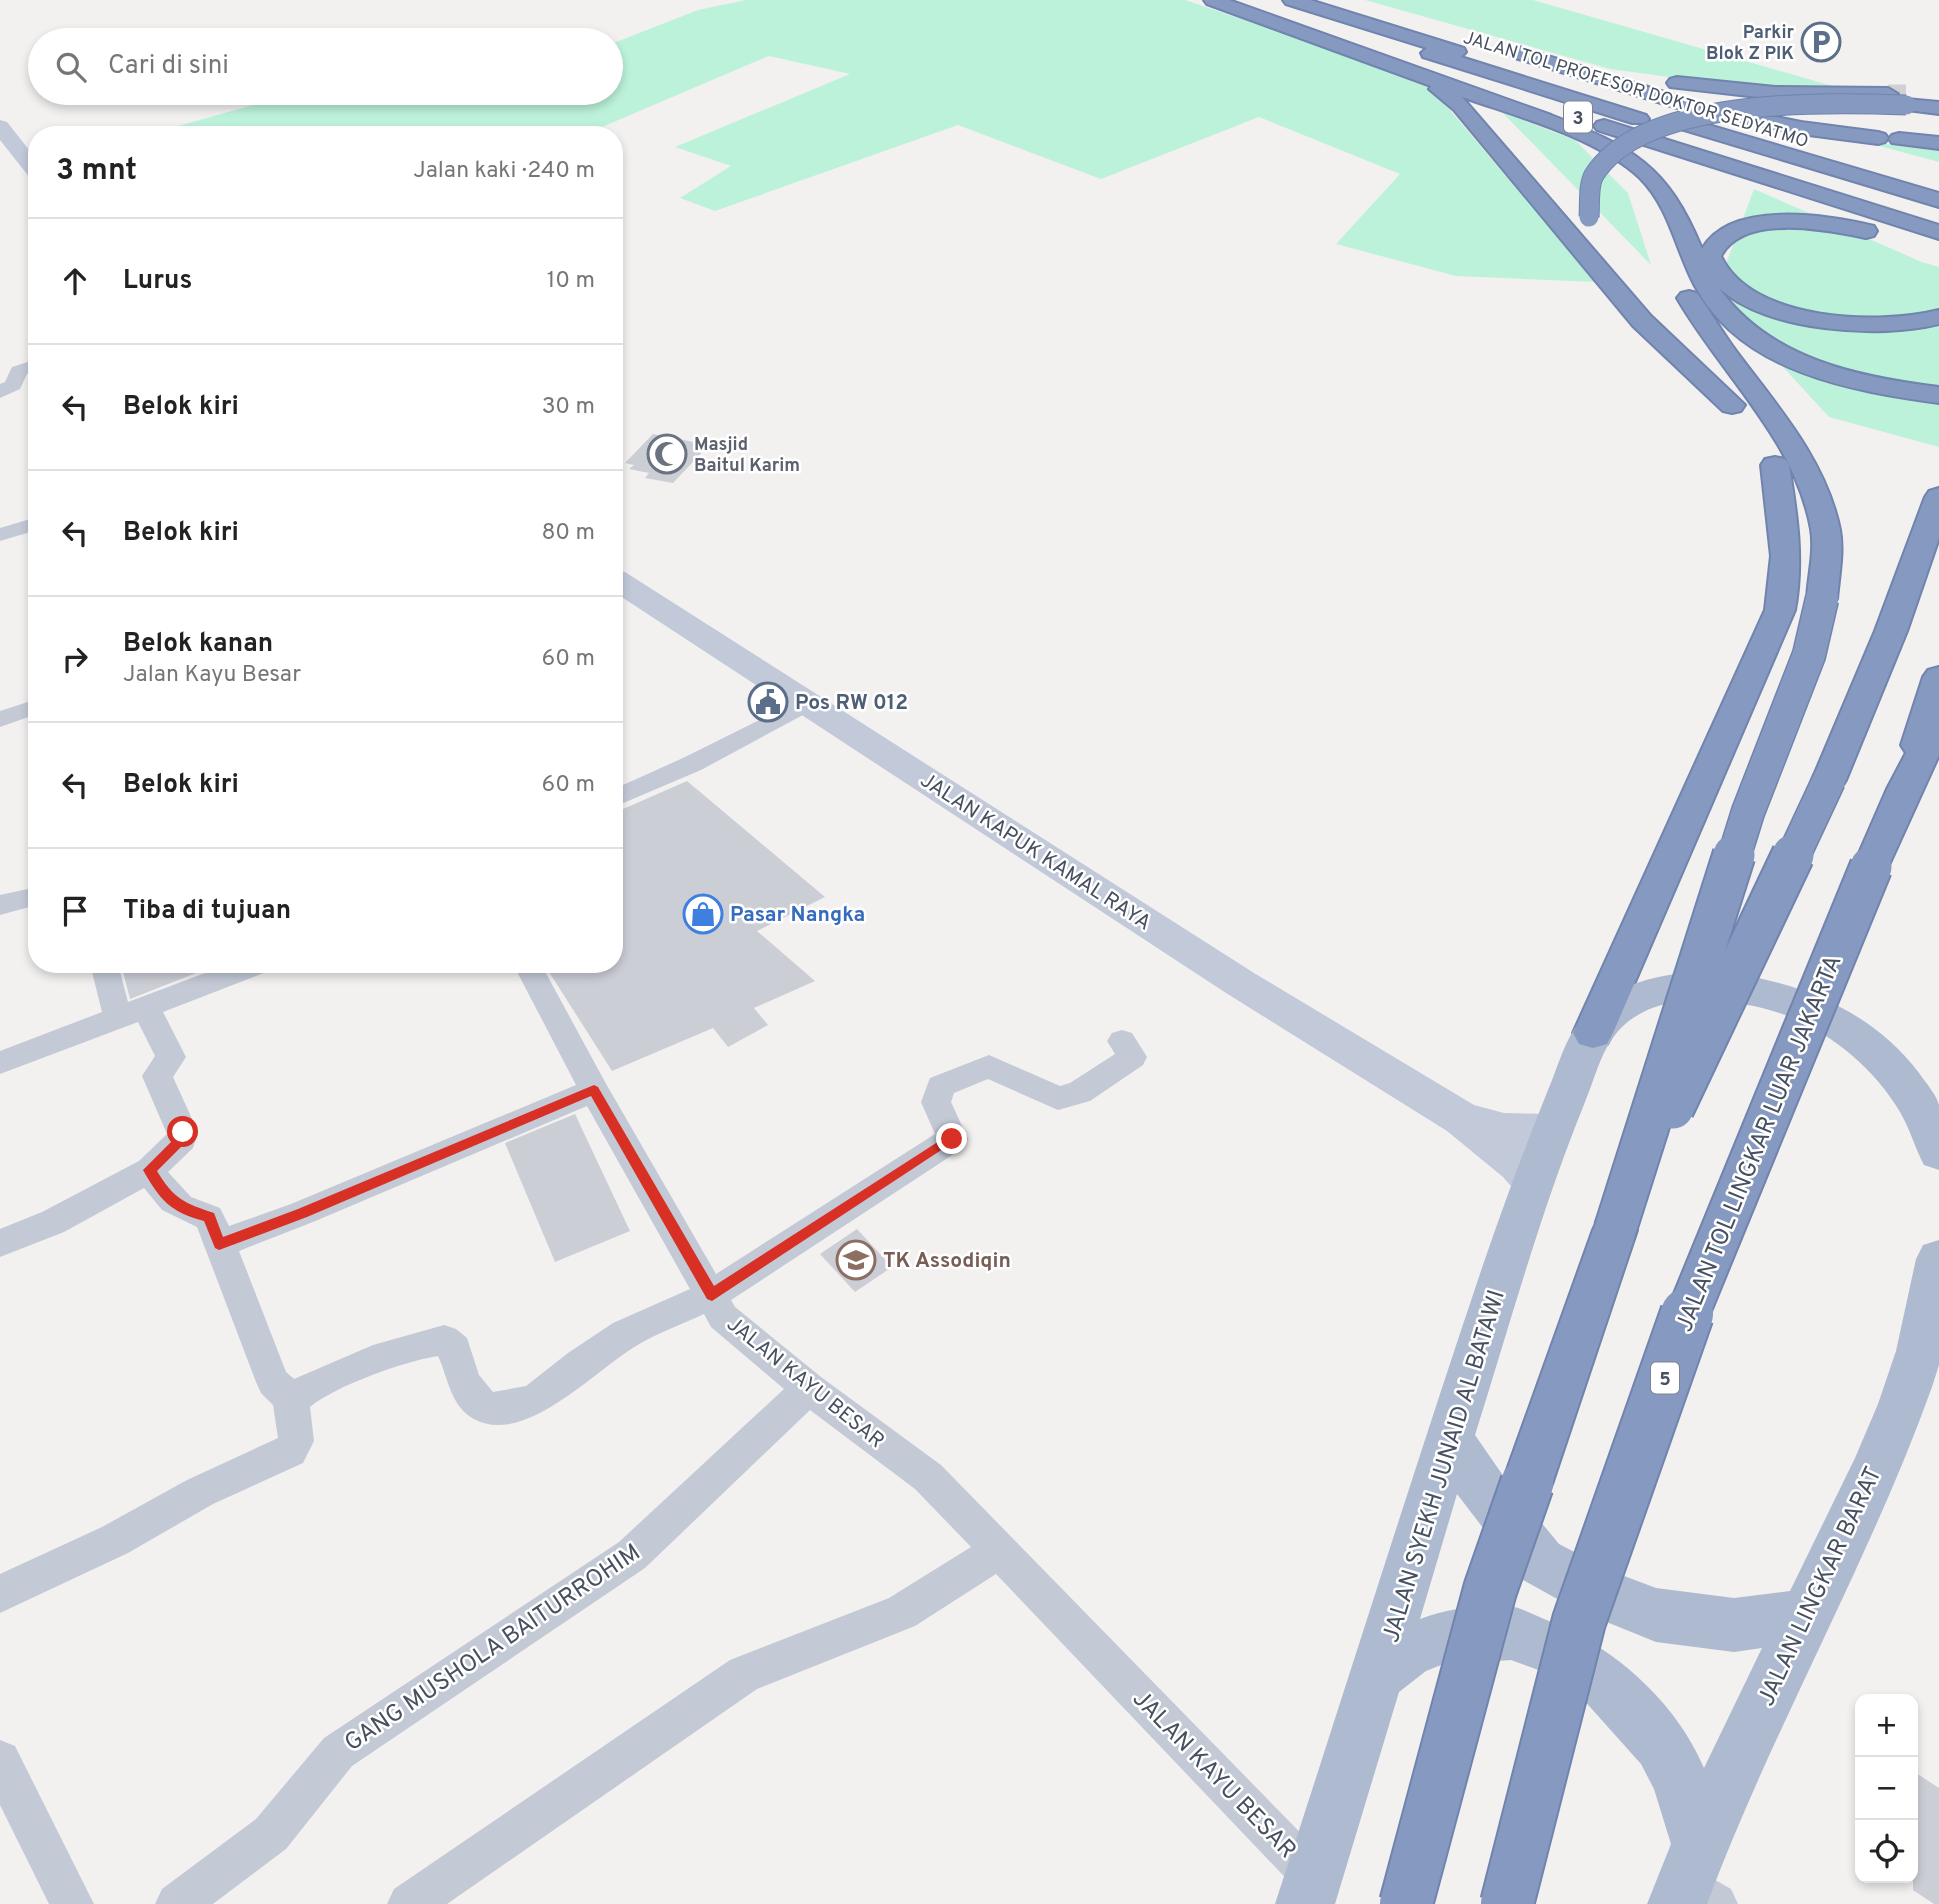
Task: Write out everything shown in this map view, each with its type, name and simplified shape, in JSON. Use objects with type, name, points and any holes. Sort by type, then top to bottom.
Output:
[{"type":"highway","points":[[1215,0],[1561,127],[1609,150],[1634,164],[1658,183],[1711,294],[1727,314],[1754,337],[1783,354],[1854,380],[1939,395]]},
{"type":"highway","name":"JALAN TOL PROFESOR DOKTOR SEDYATMO","points":[[1215,0],[1939,232]]},
{"type":"highway","name":"JALAN TOL PROFESOR DOKTOR SEDYATMO","points":[[1262,0],[1939,211]]},
{"type":"highway","name":"JALAN TOL PROFESOR DOKTOR SEDYATMO","points":[[1292,0],[1939,201]]},
{"type":"highway","name":"JALAN TOL PROFESOR DOKTOR SEDYATMO","points":[[1332,0],[1472,40]]},
{"type":"highway","name":"JALAN TOL PROFESOR DOKTOR SEDYATMO","points":[[1900,97],[1706,88],[1626,75],[1496,46],[1939,181]]},
{"type":"highway","points":[[1407,71],[1441,90],[1461,106],[1642,321],[1732,405]]},
{"type":"highway","points":[[1823,589],[1791,488],[1732,405],[1611,257],[1589,217],[1588,186],[1600,166],[1617,150],[1660,128],[1708,115],[1765,106],[1843,103],[1939,93]]},
{"type":"highway","points":[[1900,97],[1939,108]]},
{"type":"highway","points":[[1689,105],[1801,128],[1878,138]]},
{"type":"highway","points":[[1899,139],[1939,143]]},
{"type":"highway","points":[[1406,1904],[1490,1590],[1615,1230],[1748,812],[1809,655],[1823,589],[1825,531],[1814,489],[1797,456],[1690,301],[1635,179],[1609,150]]},
{"type":"highway","points":[[1939,251],[1829,224],[1782,221],[1737,229],[1714,244],[1711,261],[1726,281],[1743,293],[1800,315],[1842,324],[1878,326],[1918,323],[1939,317]]},
{"type":"highway","points":[[1593,1033],[1780,610],[1784,592],[1786,552],[1775,465]]},
{"type":"highway","points":[[1615,1230],[1829,780],[1891,631],[1939,497]]},
{"type":"highway","points":[[1899,800],[1939,677]]},
{"type":"highway","points":[[1899,800],[1939,722]]},
{"type":"highway","name":"JALAN TOL LINGKAR LUAR JAKARTA","points":[[1507,1904],[1579,1621],[1684,1325],[1899,800]]},
{"type":"main road","points":[[0,126],[28,162]]},
{"type":"main road","name":"JALAN KAPUK KAMAL RAYA","points":[[623,584],[1240,983],[1462,1119],[1518,1165],[1533,1181]]},
{"type":"main road","points":[[1593,1033],[1619,1009],[1677,987],[1710,984],[1737,986],[1783,998],[1854,1034],[1886,1062],[1919,1105],[1939,1153]]},
{"type":"main road","name":"JALAN SYEKH JUNAID AL BATAWI","points":[[1309,1890],[1379,1673],[1449,1438],[1533,1181],[1551,1131],[1593,1033]]},
{"type":"main road","name":"JALAN KAPUK KAMAL RAYA","points":[[1462,1119],[1504,1130],[1551,1131]]},
{"type":"main road","name":"JALAN LINGKAR BARAT","points":[[1694,1883],[1808,1615],[1903,1403],[1928,1365],[1939,1259]]},
{"type":"main road","points":[[1449,1438],[1486,1494],[1541,1562],[1596,1592],[1656,1615],[1734,1625],[1808,1615]]},
{"type":"main road","points":[[1379,1673],[1407,1652],[1440,1638],[1511,1633],[1558,1651],[1601,1679],[1661,1744],[1680,1779],[1694,1883]]},
{"type":"street","points":[[0,392],[13,385],[19,371],[28,368]]},
{"type":"street","points":[[0,535],[28,526]]},
{"type":"street","points":[[623,795],[692,764],[808,703]]},
{"type":"street","points":[[3,710],[28,707]]},
{"type":"street","points":[[0,905],[28,898]]},
{"type":"street","points":[[0,1243],[53,1222],[150,1170],[182,1139],[183,1132],[158,1076],[171,1057],[132,1012],[109,973]]},
{"type":"street","points":[[0,1063],[235,973]]},
{"type":"street","name":"JALAN KAYU BESAR","points":[[532,973],[594,1090],[723,1317],[809,1388],[928,1477],[1309,1890]]},
{"type":"street","points":[[0,1594],[115,1539],[200,1492],[290,1451],[298,1438],[290,1407],[300,1392],[425,1343],[443,1340],[455,1349],[463,1382],[477,1401],[491,1410],[543,1396],[580,1364],[625,1334],[712,1295],[952,1139],[936,1102],[941,1086],[989,1066],[1058,1098],[1079,1093],[1132,1057],[1122,1041]]},
{"type":"street","points":[[219,1244],[302,1213],[594,1090]]},
{"type":"street","points":[[150,1170],[164,1195],[185,1210],[209,1217],[273,1382],[293,1400]]},
{"type":"street","name":"GANG MUSHOLA BAITURROHIM","points":[[177,1904],[271,1834],[338,1752],[632,1555],[809,1388]]},
{"type":"street","points":[[409,1904],[744,1674],[901,1612],[999,1551]]},
{"type":"street","points":[[0,1761],[72,1904]]},
{"type":"green space","points":[[746,0],[1185,0],[1313,43],[1432,89],[1596,282],[1456,276],[1336,244],[1400,174],[1259,117],[1101,179],[958,125],[715,211],[680,198],[731,166],[675,147],[850,74],[769,56],[604,126],[178,126],[253,105],[623,105],[623,39],[698,10]]},
{"type":"green space","points":[[1365,0],[1533,0],[1836,87],[1778,88],[1610,69]]},
{"type":"green space","points":[[1502,112],[1575,140],[1628,193],[1651,265]]},
{"type":"green space","points":[[1857,140],[1939,151],[1939,162]]},
{"type":"green space","points":[[1754,189],[1939,267],[1939,447],[1829,417],[1715,293]]},
{"type":"building","name":"Masjid Baitul Karim","points":[[653,434],[709,445],[673,483],[645,478],[649,473],[629,469],[634,465],[625,463]]},
{"type":"building","name":"Pasar Nangka","points":[[687,781],[825,897],[757,931],[815,981],[754,1008],[768,1025],[728,1047],[713,1028],[612,1071],[550,973],[623,973],[623,809]]},
{"type":"building","points":[[123,973],[196,973],[130,999]]},
{"type":"building","points":[[575,1114],[630,1231],[555,1262],[505,1143]]},
{"type":"building","name":"TK Assodiqin","points":[[857,1229],[892,1267],[855,1292],[820,1254]]},
{"type":"building","points":[[1918,1774],[1939,1788],[1939,1904],[1934,1904],[1913,1890],[1913,1883],[1918,1883]]},
{"type":"tunnel","points":[[1888,94],[1906,94]]},
{"type":"place","name":"Parkir Blok Z PIK","points":[[1821,42]]},
{"type":"place","name":"Masjid Baitul Karim","points":[[667,454]]},
{"type":"place","name":"Pos RW 012","points":[[768,702]]},
{"type":"place","name":"Pasar Nangka","points":[[703,914]]},
{"type":"place","name":"TK Assodiqin","points":[[856,1260]]},
{"type":"route","points":[[183,1132],[182,1139],[150,1170],[164,1195],[185,1210],[209,1217],[219,1244],[302,1213],[594,1090],[712,1295],[952,1139]]}]
